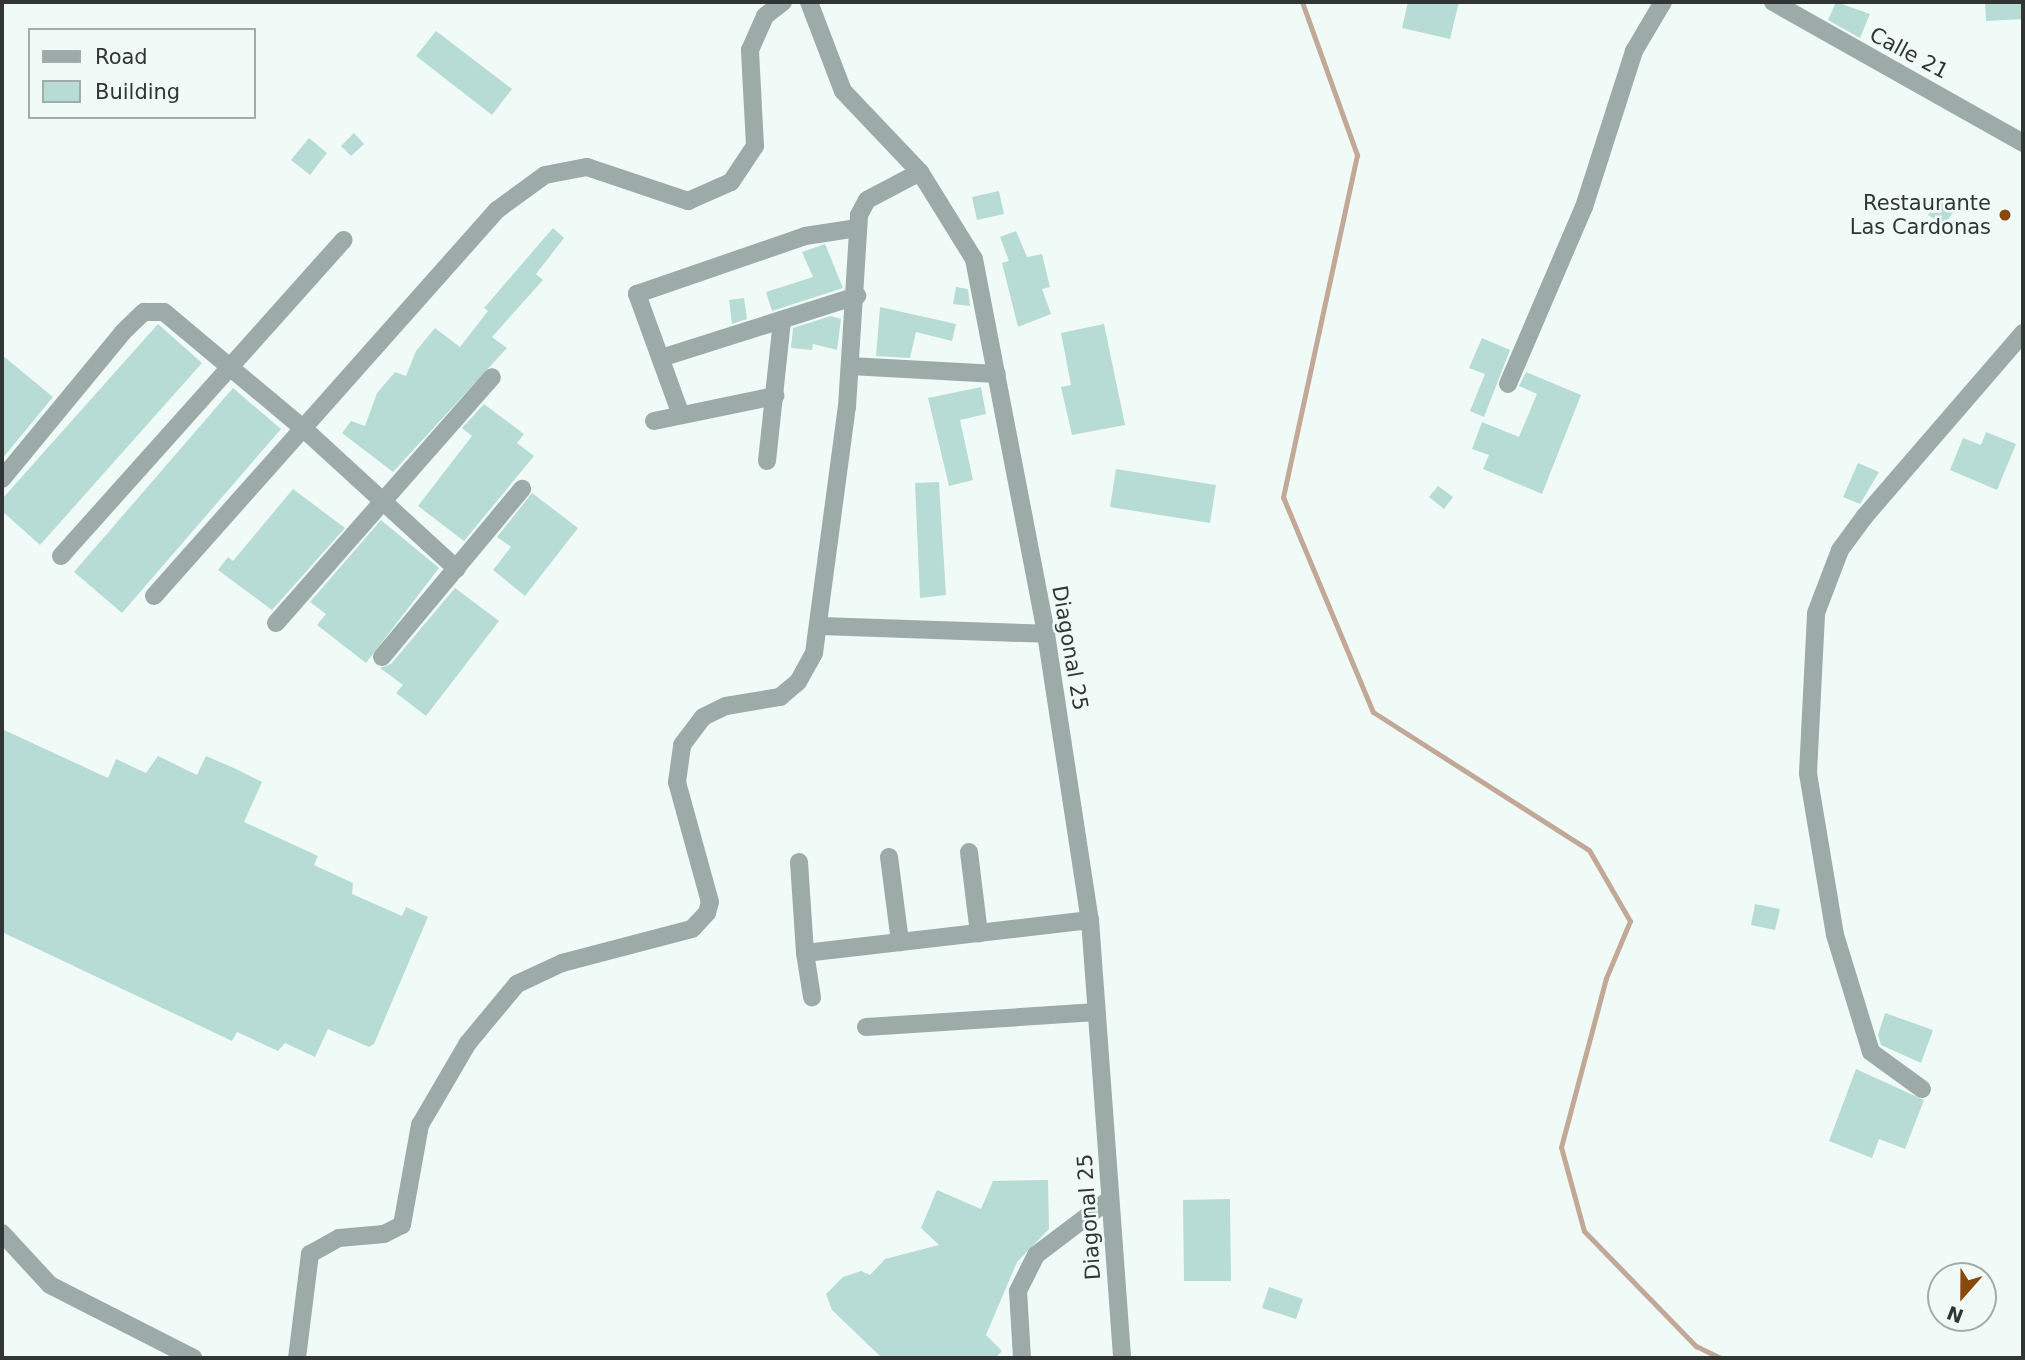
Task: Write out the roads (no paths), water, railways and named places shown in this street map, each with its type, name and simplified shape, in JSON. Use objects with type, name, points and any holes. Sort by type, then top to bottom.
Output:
[{"type":"street","points":[[154,596],[497,211],[545,175],[587,167],[688,201],[731,182],[755,146],[750,50],[765,16],[783,2]]},
{"type":"street","name":"Diagonal 25","points":[[809,2],[843,90],[920,172],[974,259],[1046,634],[1090,920],[1122,1358]]},
{"type":"street","points":[[1508,384],[1576,228],[1634,51],[1663,2]]},
{"type":"street","name":"Calle 21","points":[[1773,2],[2023,143]]},
{"type":"street","points":[[297,1358],[310,1254],[322,1244],[384,1234],[402,1225],[419,1125],[468,1043],[517,984],[562,963],[692,929],[707,913],[710,902],[677,782],[682,746],[703,717],[726,706],[780,696],[798,682],[821,626],[857,296],[857,228],[867,200],[920,172]]},
{"type":"street","points":[[681,415],[637,294],[806,236],[857,228]]},
{"type":"street","points":[[61,556],[344,240]]},
{"type":"street","points":[[661,358],[857,296]]},
{"type":"street","points":[[2,479],[144,312],[164,313],[304,429],[457,569]]},
{"type":"street","points":[[767,461],[782,320]]},
{"type":"street","points":[[1922,1089],[1871,1052],[1835,935],[1808,773],[1816,613],[1840,550],[2023,333]]},
{"type":"street","points":[[850,366],[997,374]]},
{"type":"street","points":[[276,623],[492,377]]},
{"type":"street","points":[[654,421],[775,396]]},
{"type":"street","points":[[383,657],[522,489]]},
{"type":"street","points":[[821,626],[1046,634]]},
{"type":"street","points":[[969,852],[979,933]]},
{"type":"street","points":[[889,857],[900,942]]},
{"type":"street","points":[[799,862],[805,953],[812,997]]},
{"type":"street","points":[[805,953],[1090,920]]},
{"type":"street","points":[[866,1027],[1097,1012]]},
{"type":"street","points":[[1022,1358],[1018,1291],[1036,1255],[1110,1199]]},
{"type":"street","points":[[2,1233],[50,1285],[193,1358]]},
{"type":"waterway","points":[[1302,2],[1357,155],[1283,497],[1373,712],[1589,850],[1630,921],[1606,978],[1561,1147],[1584,1231],[1696,1346],[1721,1358]]},
{"type":"place","name":"Restaurante Las Cardonas","points":[[2005,215]]}]
